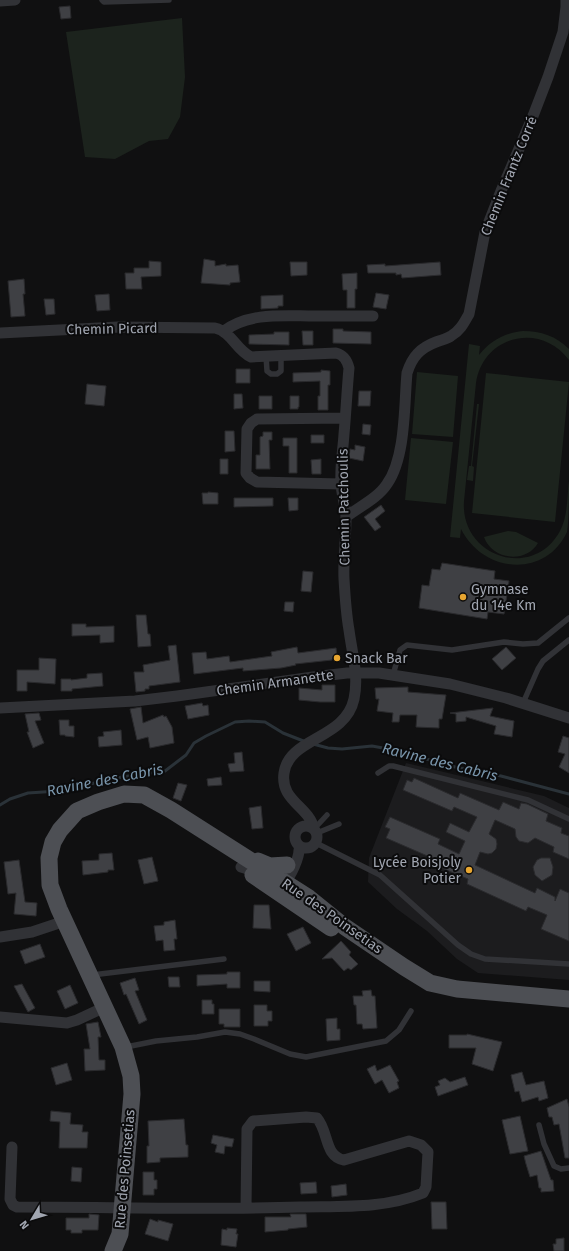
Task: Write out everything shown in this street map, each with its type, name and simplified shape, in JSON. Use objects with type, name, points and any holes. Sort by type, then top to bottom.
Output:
[{"type":"main road","name":"Rue des Poinsetias","points":[[113,1251],[120,1234],[132,1094],[132,1076],[123,1047],[50,885],[49,858],[53,842],[60,830],[77,811],[98,802],[124,794],[144,795],[156,801],[240,860],[284,879],[420,986],[437,993],[458,998],[569,1006]]},
{"type":"main road","points":[[240,860],[270,866],[284,879]]},
{"type":"main road","name":"Rue des Poinsetias","points":[[284,879],[295,875],[309,898],[345,927],[404,967],[430,982],[456,989],[569,999]]},
{"type":"street","points":[[0,1],[15,0]]},
{"type":"street","name":"Chemin Frantz Corré","points":[[346,517],[376,496],[387,485],[395,469],[401,447],[407,373],[410,362],[417,353],[428,344],[451,337],[463,326],[469,314],[485,232],[500,191],[533,116],[548,77],[563,32],[566,0]]},
{"type":"street","points":[[281,355],[251,356],[246,354],[224,331],[234,324],[257,318],[274,316],[373,316]]},
{"type":"street","name":"Chemin Picard","points":[[0,333],[118,327],[215,328],[224,331]]},
{"type":"street","name":"Chemin Patchoulis","points":[[281,355],[336,353],[344,358],[349,368],[341,484],[346,517],[344,576],[348,629],[356,674],[355,693],[353,704],[344,720],[335,728],[296,750],[287,764],[284,771],[283,782],[290,796],[297,805]]},
{"type":"street","points":[[341,484],[257,482],[246,473],[247,430],[251,423],[257,419],[345,418]]},
{"type":"street","name":"Chemin Armanette","points":[[0,708],[135,701],[313,677],[379,673],[450,684],[523,703],[569,718]]},
{"type":"street","points":[[297,805],[301,815],[300,828]]},
{"type":"street","points":[[297,805],[304,811],[313,823],[316,835],[311,847],[301,848]]},
{"type":"street","points":[[284,879],[299,855],[301,848],[296,838],[297,831],[306,825],[316,835]]},
{"type":"street","points":[[0,937],[32,932],[65,921]]},
{"type":"street","points":[[0,1017],[67,1023],[78,1020],[105,1007]]},
{"type":"street","points":[[12,1147],[10,1199],[13,1205],[17,1208],[246,1208],[378,1204],[407,1200],[423,1193],[426,1187],[428,1152],[421,1145],[409,1141],[344,1160],[337,1159],[329,1146],[322,1124],[317,1118],[306,1117],[253,1121],[247,1130],[246,1208]]},
{"type":"lane","points":[[102,0],[104,2],[169,0]]},
{"type":"lane","points":[[266,356],[267,371],[271,374],[277,374],[281,371],[281,355]]},
{"type":"lane","points":[[393,675],[400,650],[407,645],[452,650],[504,642],[523,644],[538,643],[569,618]]},
{"type":"lane","points":[[523,703],[543,661],[569,640]]},
{"type":"lane","points":[[378,773],[389,766],[393,766],[528,800],[569,819]]},
{"type":"lane","points":[[316,835],[327,815]]},
{"type":"lane","points":[[316,835],[339,824]]},
{"type":"lane","points":[[316,835],[380,875],[458,945],[471,954],[485,959],[569,964]]},
{"type":"lane","points":[[90,975],[224,959]]},
{"type":"lane","points":[[123,1047],[225,1032],[247,1036],[290,1054],[306,1057],[386,1041],[399,1030],[412,1011]]},
{"type":"lane","points":[[539,1125],[544,1144],[554,1166],[561,1169],[569,1168]]},
{"type":"shaded area","points":[[182,18],[185,77],[180,117],[168,139],[149,141],[115,159],[85,157],[66,32]]},
{"type":"shaded area","points":[[523,331],[542,333],[564,344],[569,349],[569,360],[557,348],[543,341],[529,338],[514,339],[501,345],[489,354],[481,367],[476,383],[464,501],[466,520],[474,536],[485,548],[500,556],[517,558],[533,555],[548,546],[560,531],[566,513],[569,480],[569,515],[567,532],[557,547],[544,558],[530,563],[514,565],[498,562],[484,555],[471,544],[461,529],[460,538],[450,537],[469,344],[480,346],[479,355],[498,338]]},
{"type":"shaded area","points":[[417,372],[458,376],[453,437],[412,434]]},
{"type":"shaded area","points":[[486,373],[569,382],[555,522],[472,513]]},
{"type":"shaded area","points":[[477,404],[479,404],[472,466],[474,467],[473,481],[467,480],[469,466],[471,466]]},
{"type":"shaded area","points":[[411,438],[453,442],[446,504],[405,500]]},
{"type":"shaded area","points":[[508,531],[516,532],[538,543],[533,550],[526,554],[518,556],[501,555],[488,545],[484,537]]},
{"type":"shaded area","name":"Lycée Boisjoly Potier","points":[[406,763],[544,796],[569,808],[569,980],[478,973],[457,959],[427,931],[397,909],[368,882],[369,858]]},
{"type":"building","points":[[70,6],[71,18],[61,19],[59,7]]},
{"type":"building","points":[[204,259],[215,261],[215,266],[226,264],[226,266],[238,265],[240,282],[230,283],[230,285],[201,283]]},
{"type":"building","points":[[149,261],[161,262],[161,276],[141,277],[142,289],[126,289],[125,273],[134,273],[134,268],[149,268]]},
{"type":"building","points":[[290,262],[307,262],[307,275],[291,276]]},
{"type":"building","points":[[440,262],[441,275],[402,278],[401,274],[396,275],[396,273],[368,273],[367,265],[385,264],[385,266]]},
{"type":"building","points":[[357,273],[355,308],[347,308],[347,290],[343,290],[342,274]]},
{"type":"building","points":[[24,279],[25,294],[23,294],[25,316],[11,317],[8,281]]},
{"type":"building","points":[[376,293],[389,295],[386,309],[373,307]]},
{"type":"building","points":[[109,294],[110,310],[97,311],[95,295]]},
{"type":"building","points":[[283,295],[283,306],[278,306],[278,308],[261,309],[261,296]]},
{"type":"building","points":[[44,299],[54,299],[55,314],[46,315]]},
{"type":"building","points":[[333,329],[343,329],[343,331],[371,332],[371,344],[333,343]]},
{"type":"building","points":[[302,331],[313,331],[313,345],[303,345]]},
{"type":"building","points":[[274,332],[289,332],[289,345],[249,344],[249,335],[274,334]]},
{"type":"building","points":[[236,369],[250,369],[250,383],[236,383]]},
{"type":"building","points":[[321,370],[330,371],[330,385],[328,385],[328,410],[318,410],[320,381],[293,382],[293,373],[321,372]]},
{"type":"building","points":[[87,384],[106,386],[104,406],[85,404]]},
{"type":"building","points":[[359,391],[371,391],[370,406],[358,406]]},
{"type":"building","points":[[234,394],[242,394],[243,408],[234,409]]},
{"type":"building","points":[[259,396],[272,396],[272,409],[259,409]]},
{"type":"building","points":[[290,396],[299,396],[298,409],[290,409]]},
{"type":"building","points":[[363,424],[371,425],[370,435],[362,434]]},
{"type":"building","points":[[225,431],[234,431],[235,451],[225,452]]},
{"type":"building","points":[[263,432],[272,432],[272,440],[269,440],[270,469],[256,469],[256,455],[260,455],[260,437],[263,436]]},
{"type":"building","points":[[311,435],[324,435],[324,443],[311,443]]},
{"type":"building","points":[[283,438],[297,438],[297,473],[289,473],[289,446],[283,446]]},
{"type":"building","points":[[355,445],[365,447],[363,461],[349,458],[350,449],[355,450]]},
{"type":"building","points":[[220,459],[228,459],[228,474],[220,474]]},
{"type":"building","points":[[321,459],[321,474],[312,474],[311,460]]},
{"type":"building","points":[[202,493],[218,493],[218,504],[203,504]]},
{"type":"building","points":[[234,498],[273,498],[273,506],[234,507]]},
{"type":"building","points":[[288,498],[298,498],[298,510],[289,511]]},
{"type":"building","points":[[381,505],[385,511],[375,519],[381,527],[375,531],[364,517]]},
{"type":"building","name":"Gymnase du 14e Km","points":[[442,563],[495,571],[494,579],[509,581],[504,614],[488,612],[487,619],[419,608],[422,585],[429,586],[432,569],[440,570]]},
{"type":"building","points":[[303,571],[313,572],[311,592],[301,591]]},
{"type":"building","points":[[285,602],[294,602],[293,612],[284,611]]},
{"type":"building","points":[[136,615],[146,615],[151,646],[138,647]]},
{"type":"building","points":[[72,624],[86,624],[86,627],[114,626],[114,642],[100,643],[100,635],[72,636]]},
{"type":"building","points":[[176,645],[180,682],[149,686],[149,689],[145,689],[145,691],[136,692],[134,672],[144,672],[143,665],[170,660],[168,646]]},
{"type":"building","points":[[297,647],[298,653],[336,648],[337,658],[332,660],[295,664],[296,665],[281,668],[243,671],[243,668],[194,674],[192,653],[206,652],[207,659],[229,656],[230,662],[272,656],[271,652]]},
{"type":"building","points":[[506,647],[516,658],[502,670],[492,659]]},
{"type":"building","points":[[39,658],[56,659],[55,684],[27,682],[27,691],[17,691],[17,670],[39,670]]},
{"type":"building","points":[[102,673],[103,686],[72,689],[72,691],[61,691],[61,679],[71,680],[87,678],[87,674]]},
{"type":"building","points":[[322,685],[335,685],[335,702],[299,700],[299,688],[322,690]]},
{"type":"building","points":[[408,687],[408,692],[446,695],[442,719],[439,719],[439,728],[416,727],[417,715],[400,715],[399,722],[392,722],[393,713],[377,711],[379,699],[376,699],[375,688]]},
{"type":"building","points":[[202,703],[203,706],[208,705],[209,715],[188,719],[185,706]]},
{"type":"building","points":[[141,707],[143,723],[163,715],[164,717],[166,716],[172,727],[174,743],[150,748],[148,737],[137,740],[130,709]]},
{"type":"building","points":[[493,708],[490,716],[514,721],[512,737],[494,734],[496,726],[466,717],[466,721],[456,722],[456,714],[450,713]]},
{"type":"building","points":[[39,713],[41,720],[35,721],[44,743],[33,748],[27,732],[29,732],[25,714]]},
{"type":"building","points":[[59,720],[69,720],[69,726],[74,726],[74,737],[60,735]]},
{"type":"building","points":[[121,730],[122,745],[99,747],[98,737],[104,736],[103,732]]},
{"type":"building","points":[[563,736],[569,738],[569,773],[559,767],[565,754],[558,752]]},
{"type":"building","points":[[242,752],[244,771],[230,772],[228,764],[235,763],[234,753]]},
{"type":"building","points":[[221,777],[222,785],[208,786],[207,779]]},
{"type":"building","points":[[414,778],[458,798],[460,793],[499,810],[503,802],[519,809],[521,803],[527,804],[548,814],[546,821],[562,828],[561,833],[569,836],[569,859],[553,852],[554,847],[535,838],[528,843],[519,841],[516,837],[515,829],[495,820],[489,834],[496,839],[496,849],[492,853],[488,854],[480,852],[475,865],[535,893],[537,888],[555,897],[555,901],[560,889],[569,893],[569,941],[541,929],[547,915],[528,907],[526,911],[467,884],[468,879],[430,863],[432,858],[386,838],[390,829],[385,827],[390,817],[440,839],[438,844],[459,854],[465,841],[446,832],[450,823],[469,832],[477,817],[454,807],[452,811],[403,790],[407,780],[412,782]]},
{"type":"building","points":[[178,783],[187,785],[181,801],[173,798]]},
{"type":"building","points":[[261,806],[263,828],[252,829],[249,808]]},
{"type":"building","points":[[112,853],[114,870],[83,875],[82,861],[99,860],[99,854]]},
{"type":"building","points":[[152,857],[158,881],[144,884],[138,860]]},
{"type":"building","points":[[541,858],[550,858],[553,867],[552,875],[542,881],[535,875],[533,867],[537,860]]},
{"type":"building","points":[[19,860],[25,902],[37,903],[36,916],[14,914],[16,893],[8,894],[4,862]]},
{"type":"building","points":[[254,905],[269,905],[271,929],[253,928]]},
{"type":"building","points":[[175,920],[177,939],[174,939],[175,950],[164,951],[163,940],[156,941],[154,926],[164,925],[164,922]]},
{"type":"building","points":[[303,927],[311,943],[296,951],[287,934]]},
{"type":"building","points":[[341,941],[351,952],[349,955],[358,964],[351,970],[348,968],[344,971],[332,958],[322,959]]},
{"type":"building","points":[[40,944],[45,957],[25,964],[20,951]]},
{"type":"building","points":[[227,972],[240,972],[240,988],[227,988],[227,984],[197,986],[197,975],[227,974]]},
{"type":"building","points":[[168,977],[179,977],[180,987],[169,987]]},
{"type":"building","points":[[135,978],[139,990],[135,991],[147,1020],[139,1024],[126,994],[124,995],[120,983]]},
{"type":"building","points":[[254,981],[270,981],[270,992],[254,991]]},
{"type":"building","points":[[22,984],[35,1008],[28,1012],[14,986]]},
{"type":"building","points":[[70,985],[78,1003],[65,1009],[57,991]]},
{"type":"building","points":[[371,990],[372,996],[375,996],[377,1028],[363,1029],[362,1024],[357,1024],[356,1005],[354,1005],[353,996],[363,996],[362,991]]},
{"type":"building","points":[[202,1000],[212,1000],[212,1004],[214,1004],[214,1014],[202,1014]]},
{"type":"building","points":[[254,1005],[267,1005],[267,1011],[272,1011],[272,1021],[268,1021],[268,1026],[254,1026]]},
{"type":"building","points":[[219,1009],[240,1009],[240,1027],[224,1027],[224,1024],[219,1024]]},
{"type":"building","points":[[337,1018],[337,1029],[340,1029],[340,1040],[327,1041],[326,1019]]},
{"type":"building","points":[[98,1022],[101,1037],[98,1037],[99,1060],[105,1060],[105,1070],[85,1071],[84,1049],[90,1049],[86,1024]]},
{"type":"building","points":[[467,1034],[502,1042],[493,1071],[472,1064],[476,1048],[449,1048],[449,1035]]},
{"type":"building","points":[[67,1063],[72,1080],[56,1085],[51,1068]]},
{"type":"building","points":[[375,1065],[377,1071],[390,1065],[399,1081],[397,1082],[399,1088],[389,1093],[382,1080],[375,1084],[367,1069]]},
{"type":"building","points":[[522,1072],[526,1085],[544,1081],[548,1098],[539,1101],[538,1097],[522,1102],[519,1091],[515,1092],[511,1075]]},
{"type":"building","points":[[465,1077],[468,1085],[438,1096],[435,1087],[440,1085],[438,1081],[445,1078],[450,1082]]},
{"type":"building","points":[[567,1099],[569,1107],[569,1158],[565,1158],[559,1124],[554,1125],[552,1117],[549,1117],[547,1108]]},
{"type":"building","points":[[51,1111],[71,1113],[70,1124],[83,1125],[82,1132],[88,1132],[87,1148],[59,1148],[60,1122],[50,1121]]},
{"type":"building","points":[[520,1116],[528,1151],[510,1154],[502,1120]]},
{"type":"building","points":[[184,1119],[186,1145],[188,1145],[188,1157],[160,1158],[160,1162],[147,1163],[147,1146],[149,1146],[148,1121]]},
{"type":"building","points":[[213,1135],[234,1139],[232,1147],[225,1146],[224,1154],[215,1152],[217,1145],[211,1143]]},
{"type":"building","points":[[541,1151],[551,1180],[553,1180],[554,1191],[541,1192],[537,1175],[530,1177],[524,1156]]},
{"type":"building","points":[[72,1167],[82,1168],[81,1182],[71,1181]]},
{"type":"building","points":[[143,1172],[154,1172],[154,1180],[157,1180],[157,1189],[154,1189],[154,1195],[143,1195]]},
{"type":"building","points":[[316,1182],[317,1193],[301,1194],[300,1183]]},
{"type":"building","points":[[346,1184],[347,1195],[332,1197],[331,1186]]},
{"type":"building","points":[[431,1202],[446,1202],[447,1229],[432,1229]]},
{"type":"building","points":[[89,1214],[99,1215],[98,1230],[82,1230],[82,1233],[71,1233],[71,1230],[66,1230],[66,1218],[89,1218]]},
{"type":"building","points":[[290,1214],[306,1214],[307,1227],[265,1232],[265,1217],[291,1217]]},
{"type":"building","points":[[150,1219],[158,1222],[158,1220],[173,1224],[168,1241],[145,1234]]},
{"type":"building","points":[[227,1228],[237,1229],[236,1234],[238,1234],[236,1247],[221,1245],[222,1229],[227,1230]]},
{"type":"building","points":[[564,1238],[564,1251],[554,1251],[553,1244],[556,1244],[556,1239]]},
{"type":"waterway","name":"Ravine des Cabris","points":[[0,805],[10,799],[28,793],[58,791],[122,777],[165,771],[186,755],[194,743],[235,722],[265,722],[283,733],[306,742]]},
{"type":"waterway","name":"Ravine des Cabris","points":[[313,744],[328,748],[342,749],[372,746],[405,752],[455,767],[501,776],[569,794]]},
{"type":"place","name":"Gymnase du 14e Km","points":[[463,597]]},
{"type":"place","name":"Snack Bar","points":[[337,658]]},
{"type":"place","name":"Lycée Boisjoly Potier","points":[[469,870]]}]
